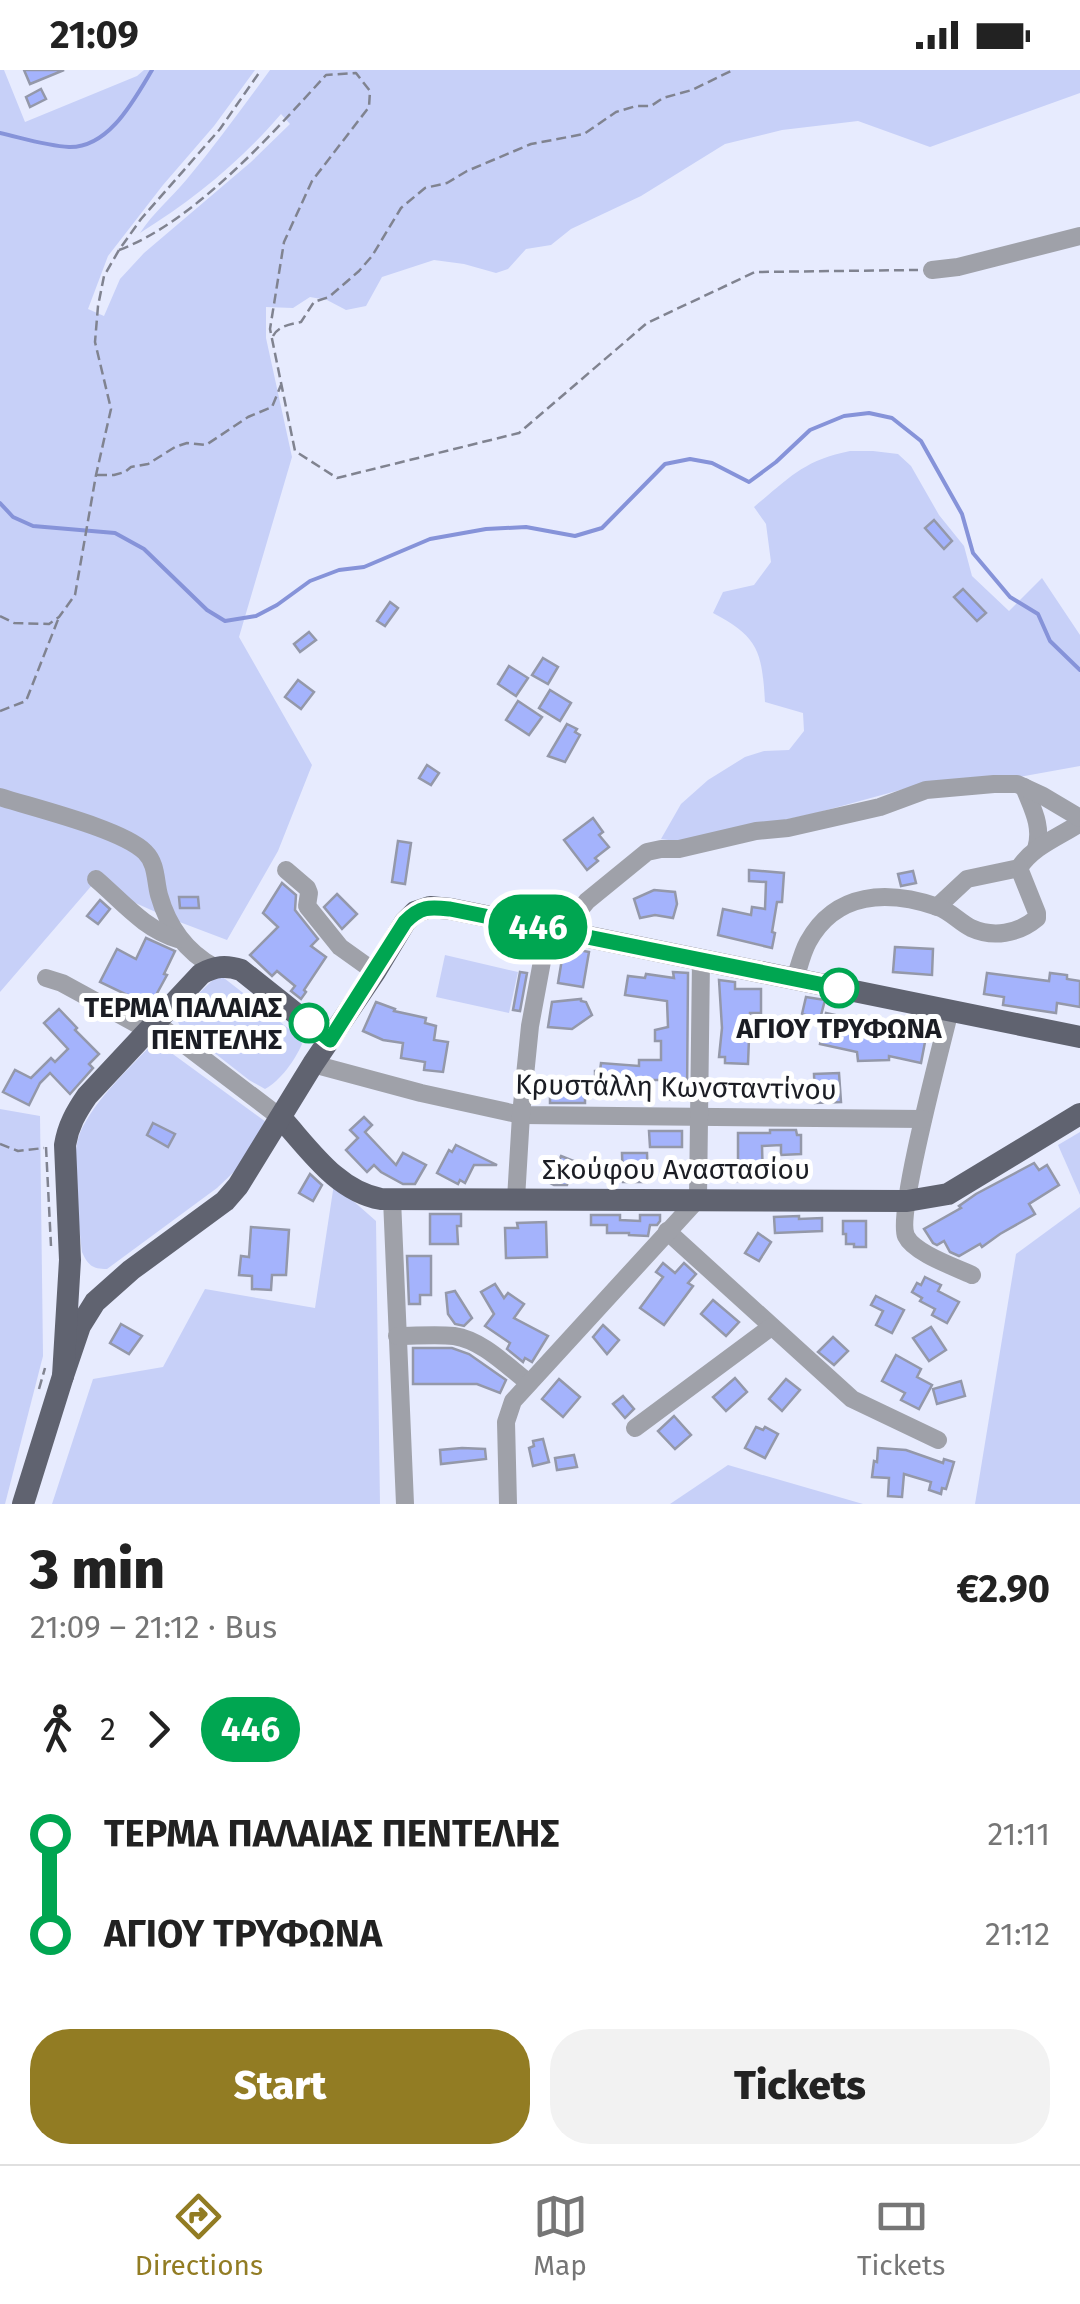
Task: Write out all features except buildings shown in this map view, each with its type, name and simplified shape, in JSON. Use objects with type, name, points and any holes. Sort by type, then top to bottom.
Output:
[{"type":"main road","points":[[54,1370],[87,1312],[131,1270],[224,1201],[238,1186],[405,922],[415,912],[430,907],[1080,1037]]},
{"type":"main road","points":[[24,1504],[54,1370],[67,1132],[75,1112],[200,974],[214,967],[241,970],[330,1040]]},
{"type":"main road","name":"Σκούφου Αναστασίου","points":[[281,1118],[346,1187],[364,1196],[907,1200],[948,1194],[1080,1114]]},
{"type":"main road","points":[[60,1253],[80,1276],[94,1282],[109,1281],[131,1270]]},
{"type":"street","points":[[932,270],[1080,236]]},
{"type":"street","points":[[516,1199],[530,1026],[559,931],[587,901],[648,852],[788,828],[880,807],[926,790],[994,784],[1017,784],[1080,820],[1036,849],[1019,868],[968,879],[937,906]]},
{"type":"street","points":[[1024,787],[1038,822],[1036,849]]},
{"type":"street","points":[[0,796],[108,832],[147,853],[178,939],[214,967]]},
{"type":"street","points":[[795,979],[807,943],[835,911],[871,896],[937,906],[984,932],[1002,934],[1017,930],[1033,922],[1037,913],[1019,868]]},
{"type":"street","points":[[286,870],[307,888],[307,906],[340,947],[375,972]]},
{"type":"street","points":[[96,879],[148,926],[178,939]]},
{"type":"street","points":[[508,1504],[506,1422],[513,1401],[698,1199],[701,960]]},
{"type":"street","points":[[46,978],[137,1024],[153,1024],[281,1118]]},
{"type":"street","points":[[950,1010],[923,1120],[904,1223],[911,1243],[972,1274]]},
{"type":"street","name":"Κρυστάλλη Κωνσταντίνου","points":[[313,1064],[421,1094],[521,1115],[923,1120]]},
{"type":"street","points":[[392,1199],[405,1504]]},
{"type":"street","points":[[667,1231],[852,1399],[938,1440]]},
{"type":"street","points":[[634,1428],[771,1327]]},
{"type":"street","points":[[398,1336],[466,1339],[528,1383]]},
{"type":"path","points":[[0,711],[26,701],[59,617],[75,595],[111,409],[95,342],[104,276],[140,219],[220,128],[261,70]]},
{"type":"path","points":[[272,338],[276,330],[301,322],[314,302],[329,297],[359,270],[401,208],[425,188],[447,183],[531,144],[584,134],[616,112],[651,106],[734,70]]},
{"type":"path","points":[[119,250],[142,241],[171,221],[240,165],[326,75],[356,73],[370,91],[369,107],[312,181],[284,242],[270,329],[295,451],[337,478],[519,433],[647,323],[755,272],[932,270]]},
{"type":"path","points":[[96,475],[126,472],[187,443],[206,445],[272,407],[282,384]]},
{"type":"path","points":[[0,616],[14,623],[48,624],[59,617]]},
{"type":"path","points":[[0,1144],[18,1151],[46,1148],[60,1253]]},
{"type":"path","points":[[38,1394],[54,1370]]},
{"type":"shaded area","points":[[0,70],[4,70],[25,122],[144,70],[255,70],[108,256],[88,309],[104,316],[120,279],[144,253],[290,124],[281,114],[215,179],[140,233],[198,166],[270,70],[1080,70],[1080,93],[930,147],[858,121],[782,130],[725,144],[641,196],[571,229],[551,245],[526,249],[508,269],[496,273],[434,260],[382,277],[366,306],[346,310],[310,297],[293,308],[266,307],[266,338],[292,457],[239,637],[312,765],[278,851],[227,940],[93,884],[0,992]]},
{"type":"shaded area","points":[[850,451],[898,454],[911,466],[939,515],[964,546],[972,576],[1009,611],[1042,578],[1080,635],[1080,766],[1019,777],[922,784],[816,813],[683,842],[661,839],[681,804],[708,780],[745,757],[789,750],[804,731],[803,713],[765,702],[755,648],[740,630],[713,613],[723,592],[754,585],[771,562],[766,524],[754,507],[809,465]]},
{"type":"shaded area","points":[[445,955],[518,972],[509,1013],[436,997]]},
{"type":"shaded area","points":[[215,978],[224,978],[298,1036],[302,1044],[287,1069],[265,1089],[180,1026],[176,1018]]},
{"type":"shaded area","points":[[155,1041],[266,1122],[237,1169],[217,1188],[107,1269],[94,1267],[82,1252],[75,1159],[80,1133],[94,1108]]},
{"type":"shaded area","points":[[0,1109],[40,1116],[43,1356],[5,1504],[0,1504]]},
{"type":"shaded area","points":[[1080,1132],[1080,1195],[1058,1145]]},
{"type":"shaded area","points":[[334,1184],[376,1221],[380,1504],[52,1504],[93,1379],[163,1367],[205,1289],[315,1308]]},
{"type":"shaded area","points":[[1080,1207],[1080,1504],[975,1504],[1016,1254]]},
{"type":"shaded area","points":[[728,1465],[863,1504],[670,1504]]},
{"type":"waterway","points":[[0,133],[69,147],[96,140],[119,120],[152,70]]},
{"type":"waterway","points":[[0,503],[13,517],[33,526],[115,533],[144,549],[207,610],[225,621],[256,616],[310,581],[339,570],[364,567],[430,539],[486,529],[526,527],[575,536],[602,528],[665,464],[690,459],[712,463],[749,482],[810,430],[844,416],[869,413],[892,418],[921,441],[962,514],[973,553],[1010,597],[1038,614],[1050,641],[1080,670]]},
{"type":"bus line","name":"446","points":[[309,1023],[330,1040],[405,922],[415,912],[430,907],[839,988]]},
{"type":"place","name":"ΑΓΙΟΥ ΤΡΥΦΩΝΑ","points":[[839,988]]},
{"type":"place","name":"ΤΕΡΜΑ ΠΑΛΑΙΑΣ ΠΕΝΤΕΛΗΣ","points":[[309,1023]]}]
